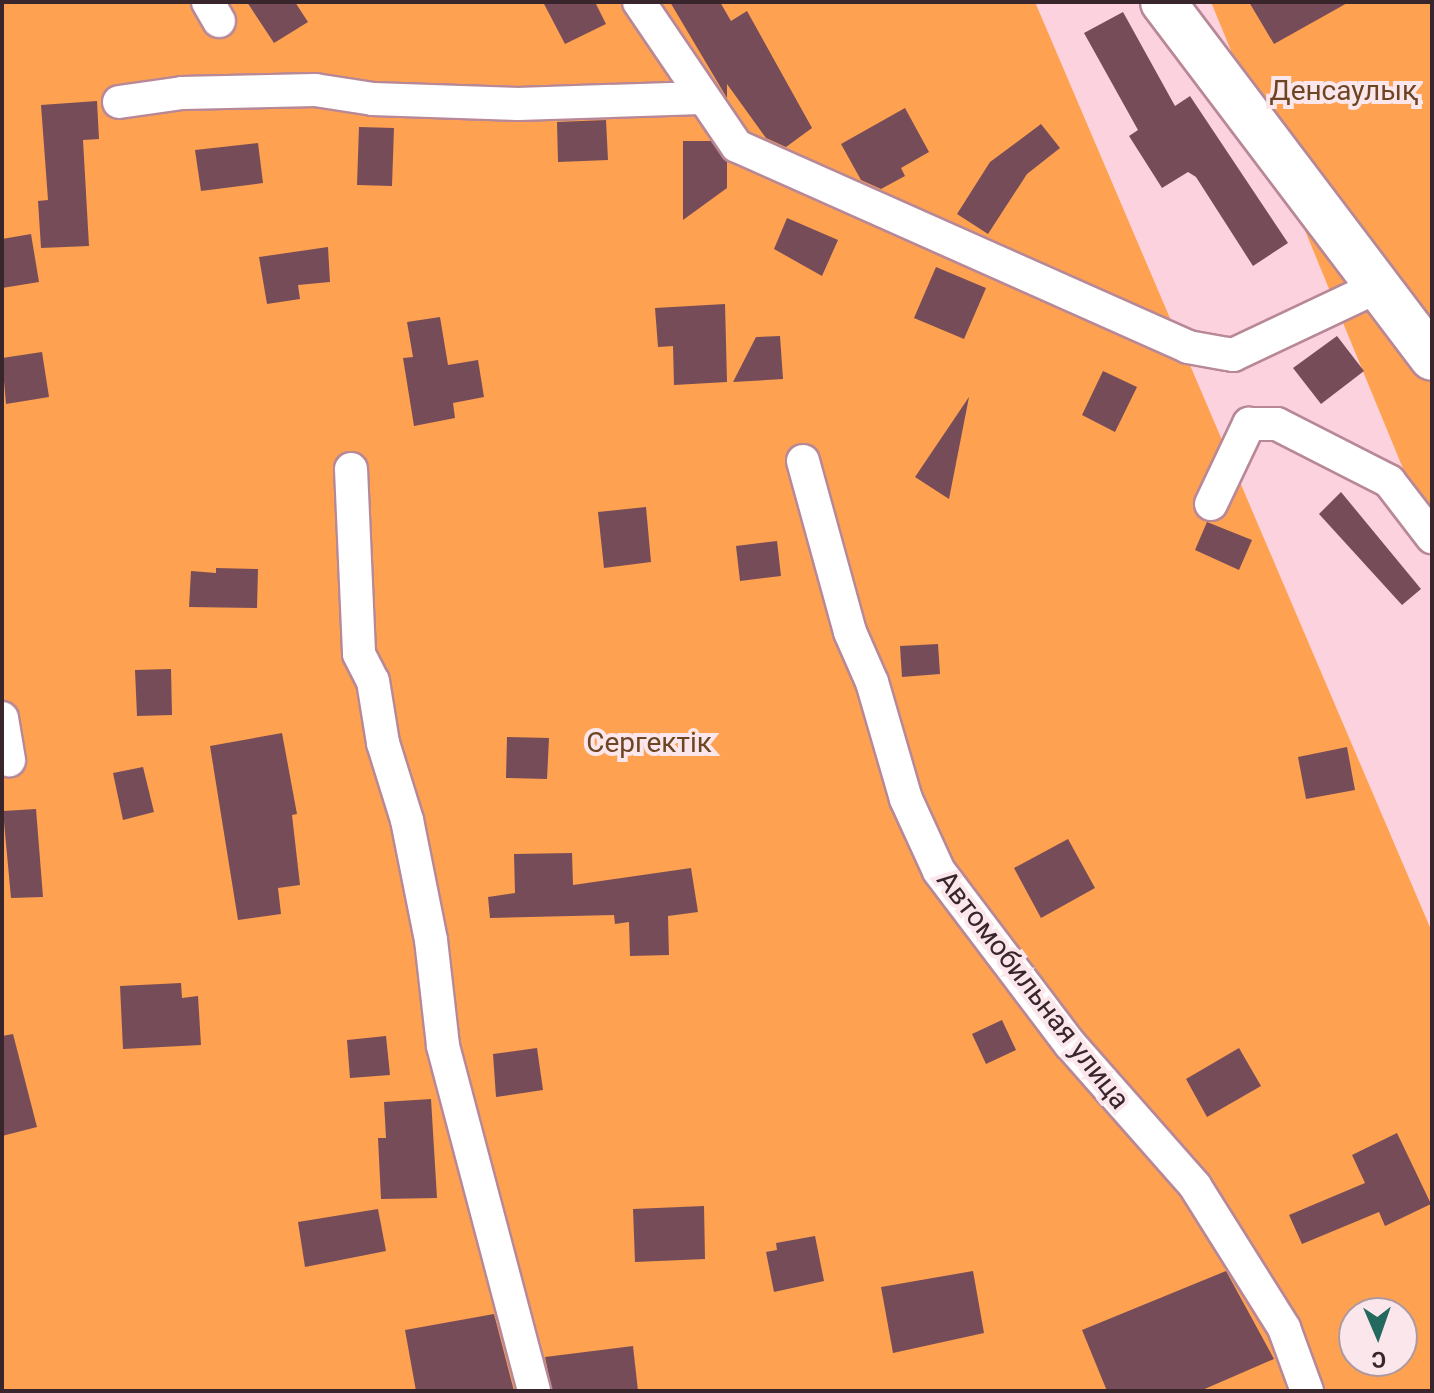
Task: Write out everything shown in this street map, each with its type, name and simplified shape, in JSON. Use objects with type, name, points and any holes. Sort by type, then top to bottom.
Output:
[{"type":"street","points":[[639,2],[701,98],[737,146],[1211,355],[1233,355],[1261,345],[1379,286]]},
{"type":"street","points":[[1163,2],[1432,358]]},
{"type":"street","points":[[119,102],[182,93],[315,90],[373,99],[518,104],[701,98]]},
{"type":"street","points":[[1211,504],[1249,424],[1277,424],[1389,481],[1432,537]]},
{"type":"street","name":"Автомобильная улица","points":[[803,461],[850,632],[872,682],[906,799],[939,871],[1070,1044],[1195,1186],[1284,1328],[1307,1391]]},
{"type":"street","points":[[351,469],[359,654],[373,681],[383,743],[407,820],[431,940],[443,1046],[534,1391]]},
{"type":"street","points":[[2,718],[9,760]]},
{"type":"green space","name":"Сергектік","points":[[2,2],[1035,2],[1432,932],[1432,1391],[2,1391]]},
{"type":"green space","name":"Денсаулық","points":[[1211,2],[1432,2],[1432,539]]},
{"type":"building","points":[[247,2],[295,2],[308,22],[274,43]]},
{"type":"building","points":[[543,2],[595,2],[606,24],[565,44]]},
{"type":"building","points":[[670,2],[720,2],[731,21],[747,11],[812,128],[786,147],[766,138],[727,84],[727,98]]},
{"type":"building","points":[[1249,2],[1349,2],[1274,44]]},
{"type":"building","points":[[1123,12],[1175,106],[1190,96],[1288,243],[1253,266],[1196,177],[1188,172],[1162,188],[1129,136],[1138,130],[1084,33]]},
{"type":"building","points":[[97,101],[99,139],[83,140],[89,246],[41,248],[38,201],[48,200],[41,105]]},
{"type":"building","points":[[905,108],[929,152],[901,168],[905,176],[881,189],[861,180],[841,144]]},
{"type":"building","points":[[606,120],[608,160],[558,162],[557,122]]},
{"type":"building","points":[[1041,124],[1060,148],[1027,174],[988,234],[957,214],[990,162]]},
{"type":"building","points":[[359,127],[394,128],[392,186],[357,185]]},
{"type":"building","points":[[683,141],[711,141],[727,162],[727,188],[683,220]]},
{"type":"building","points":[[258,143],[263,183],[201,191],[195,150]]},
{"type":"building","points":[[787,218],[838,240],[822,276],[774,249]]},
{"type":"building","points":[[31,234],[39,282],[2,288],[2,239]]},
{"type":"building","points":[[328,247],[330,282],[298,285],[300,299],[267,304],[259,257]]},
{"type":"building","points":[[936,267],[986,288],[964,339],[914,318]]},
{"type":"building","points":[[725,304],[727,382],[674,385],[673,346],[658,347],[655,308]]},
{"type":"building","points":[[440,317],[448,365],[478,360],[484,397],[453,403],[455,418],[414,426],[403,358],[413,357],[407,322]]},
{"type":"building","points":[[780,336],[783,379],[733,382],[756,337]]},
{"type":"building","points":[[1337,336],[1364,371],[1321,404],[1293,368]]},
{"type":"building","points":[[42,352],[49,397],[6,404],[2,358]]},
{"type":"building","points":[[1103,371],[1137,387],[1115,432],[1082,415]]},
{"type":"building","points":[[969,397],[949,499],[915,477]]},
{"type":"building","points":[[1341,492],[1421,589],[1402,605],[1319,514]]},
{"type":"building","points":[[646,507],[651,562],[604,568],[598,512]]},
{"type":"building","points":[[1207,522],[1252,540],[1239,570],[1195,550]]},
{"type":"building","points":[[777,541],[781,576],[740,581],[736,546]]},
{"type":"building","points":[[216,568],[258,569],[257,608],[189,607],[191,571],[216,573]]},
{"type":"building","points":[[938,644],[940,674],[902,677],[900,646]]},
{"type":"building","points":[[171,669],[172,715],[137,716],[135,670]]},
{"type":"building","points":[[282,733],[297,814],[292,815],[300,885],[278,888],[281,914],[238,920],[210,746]]},
{"type":"building","points":[[507,737],[549,738],[547,779],[506,778]]},
{"type":"building","points":[[1347,747],[1355,790],[1306,799],[1298,757]]},
{"type":"building","points":[[143,767],[154,812],[123,820],[113,773]]},
{"type":"building","points":[[36,809],[43,897],[11,898],[3,811]]},
{"type":"building","points":[[1068,839],[1095,888],[1041,918],[1014,868]]},
{"type":"building","points":[[572,853],[573,885],[691,868],[698,912],[668,916],[669,955],[630,956],[629,922],[615,924],[614,915],[490,918],[488,897],[515,893],[514,854]]},
{"type":"building","points":[[181,983],[182,998],[198,996],[201,1045],[123,1049],[120,986]]},
{"type":"building","points":[[1002,1020],[1016,1050],[986,1064],[972,1034]]},
{"type":"building","points":[[13,1034],[37,1127],[2,1136],[2,1036]]},
{"type":"building","points":[[386,1036],[390,1075],[350,1078],[347,1040]]},
{"type":"building","points":[[537,1048],[543,1090],[496,1097],[493,1054]]},
{"type":"building","points":[[1239,1048],[1261,1086],[1207,1117],[1186,1079]]},
{"type":"building","points":[[431,1099],[437,1198],[381,1199],[378,1138],[386,1138],[384,1102]]},
{"type":"building","points":[[1397,1133],[1431,1204],[1385,1226],[1379,1212],[1302,1244],[1289,1215],[1365,1183],[1352,1155]]},
{"type":"building","points":[[704,1206],[705,1259],[635,1262],[633,1209]]},
{"type":"building","points":[[378,1209],[386,1251],[305,1267],[298,1222]]},
{"type":"building","points":[[815,1236],[824,1281],[774,1292],[766,1252],[777,1250],[776,1243]]},
{"type":"building","points":[[973,1271],[984,1333],[893,1353],[881,1287]]},
{"type":"building","points":[[1226,1271],[1274,1359],[1200,1391],[1107,1391],[1082,1330]]},
{"type":"building","points":[[494,1314],[514,1391],[416,1391],[405,1330]]},
{"type":"building","points":[[633,1346],[638,1391],[552,1391],[545,1357]]}]
